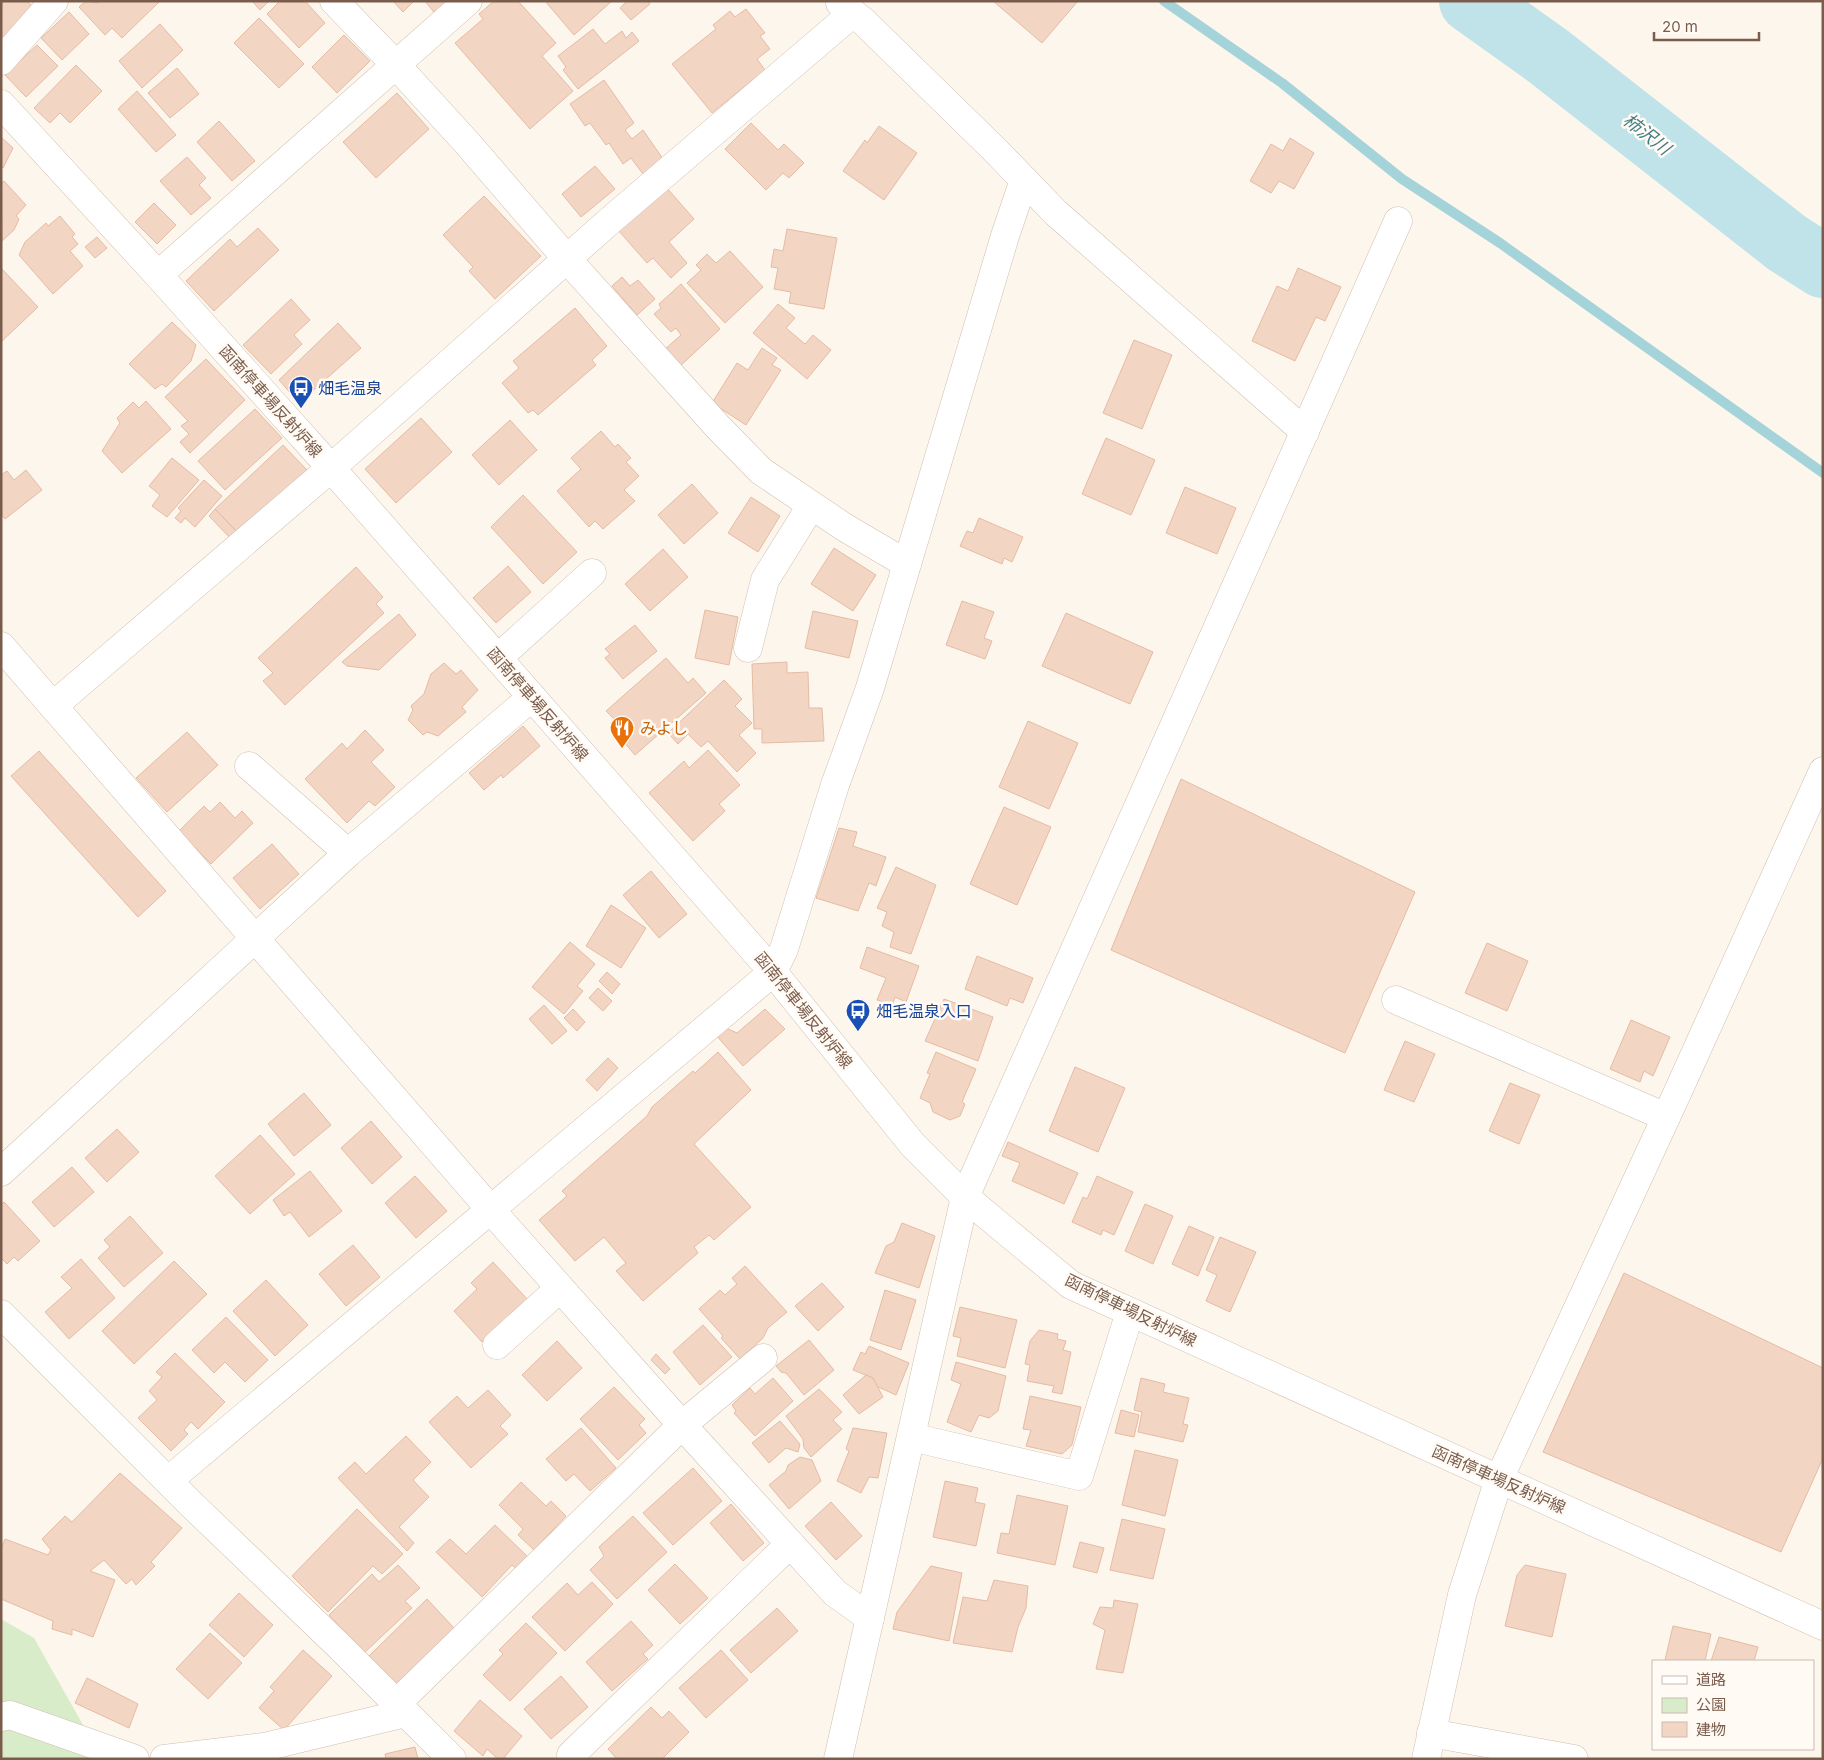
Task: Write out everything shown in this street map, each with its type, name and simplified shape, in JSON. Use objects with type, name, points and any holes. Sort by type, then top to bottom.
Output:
[{"type":"street","points":[[1,61],[54,1]]},
{"type":"street","points":[[334,1],[468,144],[567,259],[718,427],[761,471],[811,506],[890,556],[907,564]]},
{"type":"street","points":[[158,275],[468,1]]},
{"type":"street","points":[[52,706],[331,468],[567,259],[845,7],[885,42],[1056,213],[1305,432]]},
{"type":"street","name":"函南停車場反射炉線","points":[[1,104],[331,468],[773,972],[914,1145],[965,1197],[1071,1285],[1823,1626]]},
{"type":"street","points":[[169,1480],[773,972],[784,949],[834,785],[870,688],[1005,236],[1024,180]]},
{"type":"street","points":[[838,1759],[965,1197],[1398,221]]},
{"type":"street","points":[[748,648],[765,580],[811,506]]},
{"type":"street","points":[[498,658],[592,573]]},
{"type":"street","points":[[1,646],[560,1288],[682,1425],[835,1593],[870,1618]]},
{"type":"street","points":[[1,1172],[348,853],[532,697]]},
{"type":"street","points":[[248,766],[348,853]]},
{"type":"street","points":[[1574,1759],[1429,1746],[1462,1595],[1499,1478],[1823,771]]},
{"type":"street","points":[[1396,1000],[1666,1117]]},
{"type":"street","points":[[497,1345],[560,1288]]},
{"type":"street","points":[[911,1437],[1079,1476],[1130,1312]]},
{"type":"street","points":[[1,1314],[452,1759]]},
{"type":"street","points":[[164,1759],[264,1747],[401,1708],[682,1425],[763,1358]]},
{"type":"street","points":[[571,1755],[790,1544]]},
{"type":"street","points":[[1,1717],[10,1715],[135,1759]]},
{"type":"green space","points":[[1,1619],[34,1638],[83,1725],[131,1759],[1,1759]]},
{"type":"building","points":[[4,1],[27,1],[33,7],[1,42],[1,5]]},
{"type":"building","points":[[86,1],[98,3],[99,1],[160,1],[122,38],[112,28],[105,35],[79,7]]},
{"type":"building","points":[[252,1],[269,1],[260,10]]},
{"type":"building","points":[[280,1],[305,1],[325,23],[299,48],[267,14]]},
{"type":"building","points":[[393,1],[414,1],[403,12]]},
{"type":"building","points":[[425,1],[453,1],[437,16]]},
{"type":"building","points":[[494,1],[518,1],[556,43],[542,56],[573,91],[530,129],[455,43],[483,19],[479,14]]},
{"type":"building","points":[[545,1],[612,1],[574,35]]},
{"type":"building","points":[[627,1],[648,1],[650,4],[631,20],[620,8]]},
{"type":"building","points":[[993,1],[1078,1],[1042,43]]},
{"type":"building","points":[[746,9],[765,33],[760,36],[770,49],[757,59],[765,70],[712,113],[672,64],[716,29],[713,25],[730,11],[735,17]]},
{"type":"building","points":[[69,12],[89,34],[62,60],[41,38]]},
{"type":"building","points":[[259,18],[304,64],[279,88],[234,43]]},
{"type":"building","points":[[160,24],[183,50],[142,88],[119,61]]},
{"type":"building","points":[[593,29],[605,44],[622,31],[626,38],[632,32],[639,41],[578,89],[563,70],[566,67],[558,56]]},
{"type":"building","points":[[344,35],[370,61],[337,93],[312,67]]},
{"type":"building","points":[[37,45],[58,66],[26,97],[5,75]]},
{"type":"building","points":[[76,65],[102,91],[70,123],[60,113],[50,123],[34,108]]},
{"type":"building","points":[[177,68],[199,94],[170,118],[148,93]]},
{"type":"building","points":[[604,80],[634,123],[625,130],[632,139],[643,130],[663,159],[643,174],[631,158],[623,164],[609,143],[606,145],[590,123],[585,126],[570,104]]},
{"type":"building","points":[[137,91],[176,135],[156,152],[118,109]]},
{"type":"building","points":[[397,93],[429,129],[376,178],[343,142]]},
{"type":"building","points":[[219,121],[255,161],[232,181],[197,142]]},
{"type":"building","points":[[751,123],[778,150],[784,144],[804,163],[789,178],[783,173],[766,190],[725,149]]},
{"type":"building","points":[[879,126],[917,153],[884,200],[843,171],[865,140],[867,143]]},
{"type":"building","points":[[1,137],[13,148],[3,168],[1,166]]},
{"type":"building","points":[[1290,138],[1314,153],[1294,189],[1279,181],[1271,193],[1250,181],[1271,144],[1283,151]]},
{"type":"building","points":[[187,157],[206,178],[199,185],[211,198],[191,215],[160,181]]},
{"type":"building","points":[[595,166],[615,189],[581,217],[562,194]]},
{"type":"building","points":[[4,181],[26,205],[16,216],[19,219],[14,230],[2,241],[1,184]]},
{"type":"building","points":[[666,187],[694,219],[669,242],[687,263],[671,278],[653,258],[647,263],[618,230]]},
{"type":"building","points":[[484,196],[541,256],[495,299],[469,271],[473,267],[443,235]]},
{"type":"building","points":[[154,203],[176,225],[157,244],[135,222]]},
{"type":"building","points":[[60,216],[75,234],[72,237],[78,244],[70,251],[83,266],[53,294],[19,255],[25,242],[46,223],[48,226]]},
{"type":"building","points":[[258,228],[279,250],[214,311],[186,281],[230,239],[237,247]]},
{"type":"building","points":[[787,229],[837,238],[824,309],[789,303],[791,292],[774,289],[778,268],[771,267],[774,249],[783,251]]},
{"type":"building","points":[[97,237],[107,248],[95,258],[85,247]]},
{"type":"building","points":[[730,251],[763,287],[725,323],[687,283],[701,270],[696,265],[707,254],[716,263]]},
{"type":"building","points":[[1,268],[38,307],[1,342]]},
{"type":"building","points":[[1298,268],[1341,287],[1325,321],[1316,317],[1295,361],[1252,341],[1277,286],[1288,291]]},
{"type":"building","points":[[622,277],[630,286],[638,280],[655,299],[637,315],[612,286]]},
{"type":"building","points":[[681,284],[720,329],[679,367],[664,350],[681,335],[676,328],[671,332],[654,314],[661,308],[659,304]]},
{"type":"building","points":[[291,299],[310,320],[294,335],[302,344],[271,374],[243,345]]},
{"type":"building","points":[[778,304],[795,318],[786,328],[805,344],[813,335],[831,350],[807,379],[753,333]]},
{"type":"building","points":[[575,308],[607,346],[592,360],[596,365],[538,415],[533,410],[528,413],[502,383],[519,368],[513,361]]},
{"type":"building","points":[[172,322],[196,345],[191,361],[166,387],[162,384],[155,389],[129,364]]},
{"type":"building","points":[[338,323],[361,348],[299,403],[279,380]]},
{"type":"building","points":[[1134,340],[1172,355],[1142,429],[1103,413]]},
{"type":"building","points":[[762,348],[777,358],[772,365],[781,370],[746,425],[712,403],[737,363],[748,370]]},
{"type":"building","points":[[206,359],[245,400],[190,453],[180,442],[189,434],[181,426],[188,421],[165,397]]},
{"type":"building","points":[[146,401],[171,429],[122,473],[102,451],[120,423],[117,418],[133,402],[139,408]]},
{"type":"building","points":[[255,409],[282,438],[225,490],[198,461]]},
{"type":"building","points":[[421,418],[452,452],[396,503],[365,469]]},
{"type":"building","points":[[510,420],[537,450],[499,485],[472,455]]},
{"type":"building","points":[[601,431],[615,447],[618,444],[631,458],[626,462],[639,476],[624,490],[635,501],[603,529],[595,521],[589,527],[557,491],[581,469],[571,458]]},
{"type":"building","points":[[1106,438],[1155,460],[1131,515],[1082,494]]},
{"type":"building","points":[[283,445],[307,470],[239,534],[215,509]]},
{"type":"building","points":[[172,458],[199,480],[167,517],[152,506],[160,495],[149,486]]},
{"type":"building","points":[[26,470],[42,490],[5,519],[1,514],[1,475],[7,471],[14,480]]},
{"type":"building","points":[[204,480],[222,496],[195,527],[185,518],[181,523],[175,518],[181,511],[178,508]]},
{"type":"building","points":[[692,484],[718,513],[684,544],[658,515]]},
{"type":"building","points":[[1185,487],[1236,508],[1217,554],[1166,533]]},
{"type":"building","points":[[523,495],[577,552],[543,584],[491,527]]},
{"type":"building","points":[[751,497],[780,516],[758,552],[728,533]]},
{"type":"building","points":[[215,509],[239,534],[232,540],[209,516]]},
{"type":"building","points":[[979,518],[1023,537],[1012,562],[1004,558],[1002,564],[960,546],[967,531],[973,533]]},
{"type":"building","points":[[834,548],[876,575],[853,611],[811,584]]},
{"type":"building","points":[[663,549],[688,577],[650,611],[625,584]]},
{"type":"building","points":[[508,566],[531,592],[496,623],[473,598]]},
{"type":"building","points":[[356,567],[383,597],[376,604],[384,613],[285,705],[263,681],[273,673],[258,658]]},
{"type":"building","points":[[962,601],[994,612],[984,638],[992,641],[985,659],[946,645]]},
{"type":"building","points":[[705,610],[738,617],[729,665],[695,658]]},
{"type":"building","points":[[813,611],[858,621],[849,658],[805,648]]},
{"type":"building","points":[[1066,613],[1153,652],[1130,704],[1042,666]]},
{"type":"building","points":[[399,614],[416,635],[379,670],[347,666],[342,662]]},
{"type":"building","points":[[635,625],[657,651],[623,679],[605,658],[610,654],[605,649]]},
{"type":"building","points":[[666,658],[688,683],[693,678],[706,693],[635,755],[610,726],[616,721],[606,711]]},
{"type":"building","points":[[787,662],[787,673],[808,672],[809,708],[822,708],[824,741],[762,743],[762,729],[754,729],[752,664]]},
{"type":"building","points":[[444,663],[456,674],[461,670],[478,690],[462,707],[466,712],[438,736],[427,732],[423,735],[408,720],[413,710],[411,706],[424,694],[431,674]]},
{"type":"building","points":[[724,680],[742,699],[735,706],[752,723],[739,735],[756,753],[737,772],[708,741],[701,747],[688,734],[678,744],[668,733]]},
{"type":"building","points":[[1028,721],[1078,743],[1049,809],[999,787]]},
{"type":"building","points":[[523,726],[540,746],[503,778],[501,775],[484,790],[469,773]]},
{"type":"building","points":[[365,730],[384,750],[371,762],[395,787],[375,806],[369,801],[347,823],[305,779],[342,743],[347,749]]},
{"type":"building","points":[[187,732],[218,765],[167,812],[136,778]]},
{"type":"building","points":[[708,750],[740,785],[719,804],[725,811],[693,841],[649,793],[684,761],[689,768]]},
{"type":"building","points":[[39,751],[166,891],[138,917],[11,776]]},
{"type":"building","points":[[1181,779],[1415,892],[1345,1053],[1111,950]]},
{"type":"building","points":[[220,802],[235,818],[242,811],[253,823],[211,864],[179,831],[204,806],[210,812]]},
{"type":"building","points":[[1004,807],[1051,827],[1017,905],[970,884]]},
{"type":"building","points":[[839,828],[857,832],[853,846],[886,857],[876,886],[869,883],[858,911],[816,898]]},
{"type":"building","points":[[272,844],[299,874],[260,909],[233,878]]},
{"type":"building","points":[[896,867],[936,885],[911,954],[890,947],[894,932],[882,926],[887,912],[877,908]]},
{"type":"building","points":[[651,871],[687,914],[659,938],[623,895]]},
{"type":"building","points":[[611,905],[646,928],[621,968],[586,946]]},
{"type":"building","points":[[570,942],[595,964],[577,986],[583,991],[564,1014],[532,987]]},
{"type":"building","points":[[1487,943],[1528,961],[1507,1011],[1465,993]]},
{"type":"building","points":[[867,947],[919,966],[906,1002],[895,997],[892,1006],[877,1000],[886,978],[860,968]]},
{"type":"building","points":[[977,956],[1033,978],[1023,1003],[1010,998],[1007,1006],[965,989]]},
{"type":"building","points":[[607,972],[620,984],[612,994],[599,981]]},
{"type":"building","points":[[598,988],[612,1001],[603,1011],[589,998]]},
{"type":"building","points":[[944,999],[993,1017],[978,1061],[925,1041]]},
{"type":"building","points":[[544,1005],[567,1031],[552,1044],[529,1019]]},
{"type":"building","points":[[573,1009],[585,1022],[577,1031],[564,1018]]},
{"type":"building","points":[[765,1009],[785,1029],[743,1066],[716,1035],[726,1028],[737,1033]]},
{"type":"building","points":[[1631,1020],[1670,1037],[1653,1076],[1644,1071],[1640,1082],[1610,1069]]},
{"type":"building","points":[[1405,1041],[1435,1054],[1414,1102],[1384,1090]]},
{"type":"building","points":[[718,1052],[751,1090],[694,1144],[751,1207],[714,1240],[709,1235],[694,1247],[698,1253],[643,1301],[616,1271],[626,1263],[604,1237],[575,1261],[539,1220],[567,1196],[562,1191],[647,1116],[652,1107]]},
{"type":"building","points":[[936,1052],[976,1069],[962,1102],[965,1104],[960,1116],[950,1120],[933,1112],[930,1103],[920,1098],[930,1074],[927,1073]]},
{"type":"building","points":[[608,1058],[618,1068],[597,1091],[586,1080]]},
{"type":"building","points":[[1075,1067],[1125,1088],[1098,1152],[1049,1131]]},
{"type":"building","points":[[1510,1083],[1540,1095],[1519,1144],[1489,1131]]},
{"type":"building","points":[[304,1093],[331,1125],[294,1156],[268,1124]]},
{"type":"building","points":[[371,1121],[402,1157],[372,1184],[341,1148]]},
{"type":"building","points":[[117,1129],[139,1152],[107,1182],[85,1158]]},
{"type":"building","points":[[260,1135],[295,1174],[250,1214],[215,1176]]},
{"type":"building","points":[[1008,1142],[1078,1173],[1064,1204],[1012,1181],[1020,1163],[1002,1156]]},
{"type":"building","points":[[72,1167],[94,1192],[54,1227],[32,1202]]},
{"type":"building","points":[[310,1171],[342,1211],[309,1237],[290,1212],[284,1216],[273,1200]]},
{"type":"building","points":[[415,1176],[447,1211],[416,1238],[385,1203]]},
{"type":"building","points":[[1097,1176],[1133,1192],[1114,1235],[1103,1230],[1101,1235],[1072,1222],[1083,1197],[1087,1199]]},
{"type":"building","points":[[4,1202],[40,1241],[18,1261],[14,1257],[7,1264],[1,1258],[1,1205]]},
{"type":"building","points":[[1145,1204],[1173,1216],[1153,1264],[1125,1251]]},
{"type":"building","points":[[130,1216],[163,1253],[124,1287],[98,1258],[110,1247],[104,1240]]},
{"type":"building","points":[[902,1223],[935,1236],[919,1288],[875,1273],[886,1246],[894,1242]]},
{"type":"building","points":[[1189,1226],[1214,1237],[1198,1276],[1172,1264]]},
{"type":"building","points":[[1220,1237],[1256,1252],[1230,1312],[1206,1301],[1217,1275],[1206,1270]]},
{"type":"building","points":[[353,1245],[380,1277],[346,1306],[319,1274]]},
{"type":"building","points":[[81,1259],[115,1298],[69,1339],[45,1312],[72,1288],[61,1277]]},
{"type":"building","points":[[174,1261],[207,1294],[134,1364],[102,1331]]},
{"type":"building","points":[[493,1262],[528,1300],[482,1342],[454,1311],[477,1289],[471,1283]]},
{"type":"building","points":[[745,1266],[787,1312],[768,1328],[763,1338],[740,1359],[699,1309],[720,1290],[725,1295],[737,1284],[732,1278]]},
{"type":"building","points":[[1624,1273],[1823,1368],[1823,1458],[1781,1552],[1543,1452]]},
{"type":"building","points":[[266,1280],[308,1325],[275,1356],[233,1311]]},
{"type":"building","points":[[822,1283],[844,1307],[818,1331],[795,1306]]},
{"type":"building","points":[[885,1290],[916,1300],[901,1350],[870,1340]]},
{"type":"building","points":[[960,1307],[1017,1320],[1005,1368],[957,1356],[961,1338],[953,1336]]},
{"type":"building","points":[[226,1317],[268,1360],[245,1382],[225,1362],[214,1373],[192,1350]]},
{"type":"building","points":[[703,1325],[732,1357],[700,1385],[673,1352]]},
{"type":"building","points":[[1039,1330],[1058,1334],[1057,1339],[1066,1341],[1063,1350],[1071,1352],[1062,1394],[1052,1392],[1054,1386],[1027,1381],[1030,1365],[1025,1364],[1030,1341]]},
{"type":"building","points":[[809,1340],[834,1370],[804,1395],[786,1373],[781,1372],[776,1366]]},
{"type":"building","points":[[557,1341],[582,1368],[547,1401],[522,1375]]},
{"type":"building","points":[[869,1346],[909,1363],[896,1395],[876,1386],[873,1378],[853,1370],[861,1352],[865,1354]]},
{"type":"building","points":[[175,1353],[225,1402],[198,1429],[191,1422],[184,1430],[188,1434],[171,1451],[138,1418],[157,1400],[149,1391],[162,1377],[156,1372]]},
{"type":"building","points":[[656,1354],[670,1369],[665,1374],[651,1360]]},
{"type":"building","points":[[956,1362],[1006,1376],[998,1411],[989,1418],[979,1415],[971,1432],[947,1422],[961,1384],[951,1380]]},
{"type":"building","points":[[866,1375],[873,1378],[883,1397],[859,1414],[843,1395]]},
{"type":"building","points":[[773,1378],[793,1401],[755,1436],[734,1413],[736,1411],[732,1405],[750,1388],[755,1394]]},
{"type":"building","points":[[1141,1378],[1165,1384],[1163,1392],[1189,1398],[1183,1424],[1188,1425],[1183,1442],[1138,1432],[1142,1412],[1134,1410]]},
{"type":"building","points":[[614,1387],[645,1419],[639,1425],[646,1433],[618,1460],[580,1419]]},
{"type":"building","points":[[819,1389],[842,1412],[833,1420],[842,1429],[811,1457],[804,1448],[803,1439],[786,1416]]},
{"type":"building","points":[[488,1390],[511,1415],[500,1426],[508,1434],[471,1468],[429,1422],[457,1396],[468,1408]]},
{"type":"building","points":[[1030,1396],[1081,1407],[1072,1445],[1062,1454],[1026,1446],[1031,1430],[1023,1429]]},
{"type":"building","points":[[1121,1410],[1139,1415],[1134,1437],[1115,1433]]},
{"type":"building","points":[[780,1421],[800,1444],[798,1452],[786,1448],[769,1463],[752,1443]]},
{"type":"building","points":[[581,1428],[616,1468],[590,1491],[574,1474],[566,1481],[546,1459]]},
{"type":"building","points":[[853,1428],[887,1433],[878,1478],[869,1477],[861,1493],[837,1481],[849,1451],[846,1449]]},
{"type":"building","points":[[406,1436],[431,1462],[413,1480],[429,1497],[399,1527],[414,1543],[407,1551],[338,1478],[355,1462],[366,1474]]},
{"type":"building","points":[[1135,1450],[1178,1460],[1165,1516],[1122,1505]]},
{"type":"building","points":[[800,1457],[812,1460],[821,1481],[789,1509],[769,1485],[786,1471],[788,1465]]},
{"type":"building","points":[[693,1468],[722,1501],[673,1545],[643,1513]]},
{"type":"building","points":[[120,1473],[182,1528],[151,1562],[155,1566],[136,1585],[132,1579],[126,1584],[104,1560],[90,1571],[115,1580],[93,1637],[72,1629],[72,1635],[52,1629],[53,1621],[1,1599],[1,1549],[5,1539],[48,1555],[51,1550],[42,1539],[65,1516],[72,1522]]},
{"type":"building","points":[[945,1481],[978,1488],[975,1502],[985,1504],[976,1546],[933,1537]]},
{"type":"building","points":[[521,1482],[546,1506],[551,1501],[566,1516],[534,1550],[518,1535],[523,1529],[499,1505]]},
{"type":"building","points":[[1017,1495],[1068,1506],[1055,1565],[997,1553],[1001,1533],[1009,1534]]},
{"type":"building","points":[[831,1502],[862,1536],[836,1560],[805,1526]]},
{"type":"building","points":[[731,1504],[764,1543],[743,1561],[710,1523]]},
{"type":"building","points":[[357,1509],[403,1554],[382,1574],[373,1566],[328,1612],[292,1576]]},
{"type":"building","points":[[633,1516],[667,1552],[617,1599],[590,1570],[604,1556],[599,1547]]},
{"type":"building","points":[[1122,1519],[1165,1529],[1153,1579],[1110,1570]]},
{"type":"building","points":[[495,1525],[529,1558],[518,1570],[512,1565],[482,1597],[436,1552],[450,1539],[466,1554]]},
{"type":"building","points":[[1080,1542],[1104,1548],[1097,1573],[1073,1567]]},
{"type":"building","points":[[675,1564],[708,1598],[680,1624],[648,1590]]},
{"type":"building","points":[[398,1565],[420,1588],[405,1601],[412,1608],[364,1653],[329,1615],[372,1574],[379,1582]]},
{"type":"building","points":[[1525,1565],[1566,1574],[1552,1637],[1505,1626],[1517,1575]]},
{"type":"building","points":[[931,1566],[962,1573],[949,1641],[893,1629],[897,1612]]},
{"type":"building","points":[[994,1580],[1028,1586],[1026,1608],[1018,1627],[1012,1652],[953,1643],[963,1597],[987,1601]]},
{"type":"building","points":[[592,1582],[613,1604],[565,1651],[532,1617],[567,1583],[578,1595]]},
{"type":"building","points":[[239,1593],[273,1625],[244,1657],[209,1625]]},
{"type":"building","points":[[427,1599],[454,1628],[397,1685],[369,1656]]},
{"type":"building","points":[[1114,1600],[1138,1604],[1123,1673],[1096,1669],[1105,1630],[1093,1624],[1100,1607],[1113,1608]]},
{"type":"building","points":[[777,1608],[798,1631],[751,1673],[730,1650]]},
{"type":"building","points":[[631,1621],[653,1645],[643,1654],[648,1659],[612,1691],[586,1662]]},
{"type":"building","points":[[526,1623],[557,1653],[510,1701],[483,1675],[503,1654],[499,1650]]},
{"type":"building","points":[[1673,1626],[1711,1634],[1705,1660],[1665,1660]]},
{"type":"building","points":[[210,1633],[242,1663],[208,1699],[176,1669]]},
{"type":"building","points":[[1719,1637],[1758,1647],[1754,1660],[1711,1660]]},
{"type":"building","points":[[303,1650],[332,1676],[284,1730],[259,1708],[274,1691],[270,1687]]},
{"type":"building","points":[[721,1650],[748,1680],[706,1718],[679,1688]]},
{"type":"building","points":[[561,1676],[588,1707],[551,1739],[524,1709]]},
{"type":"building","points":[[87,1678],[138,1704],[129,1728],[75,1703]]},
{"type":"building","points":[[480,1700],[522,1736],[503,1759],[498,1759],[487,1749],[483,1756],[454,1731]]},
{"type":"building","points":[[651,1707],[662,1718],[669,1711],[689,1732],[662,1759],[617,1759],[608,1749]]},
{"type":"building","points":[[415,1747],[418,1759],[386,1759],[385,1754]]},
{"type":"waterway","points":[[1164,1],[1282,83],[1402,179],[1500,243],[1823,473]]},
{"type":"waterway","name":"柿沢川","points":[[1471,1],[1548,56],[1787,243],[1823,266]]},
{"type":"place","name":"畑毛温泉","points":[[301,409]]},
{"type":"place","name":"みよし","points":[[622,749]]},
{"type":"place","name":"畑毛温泉入口","points":[[858,1032]]}]
